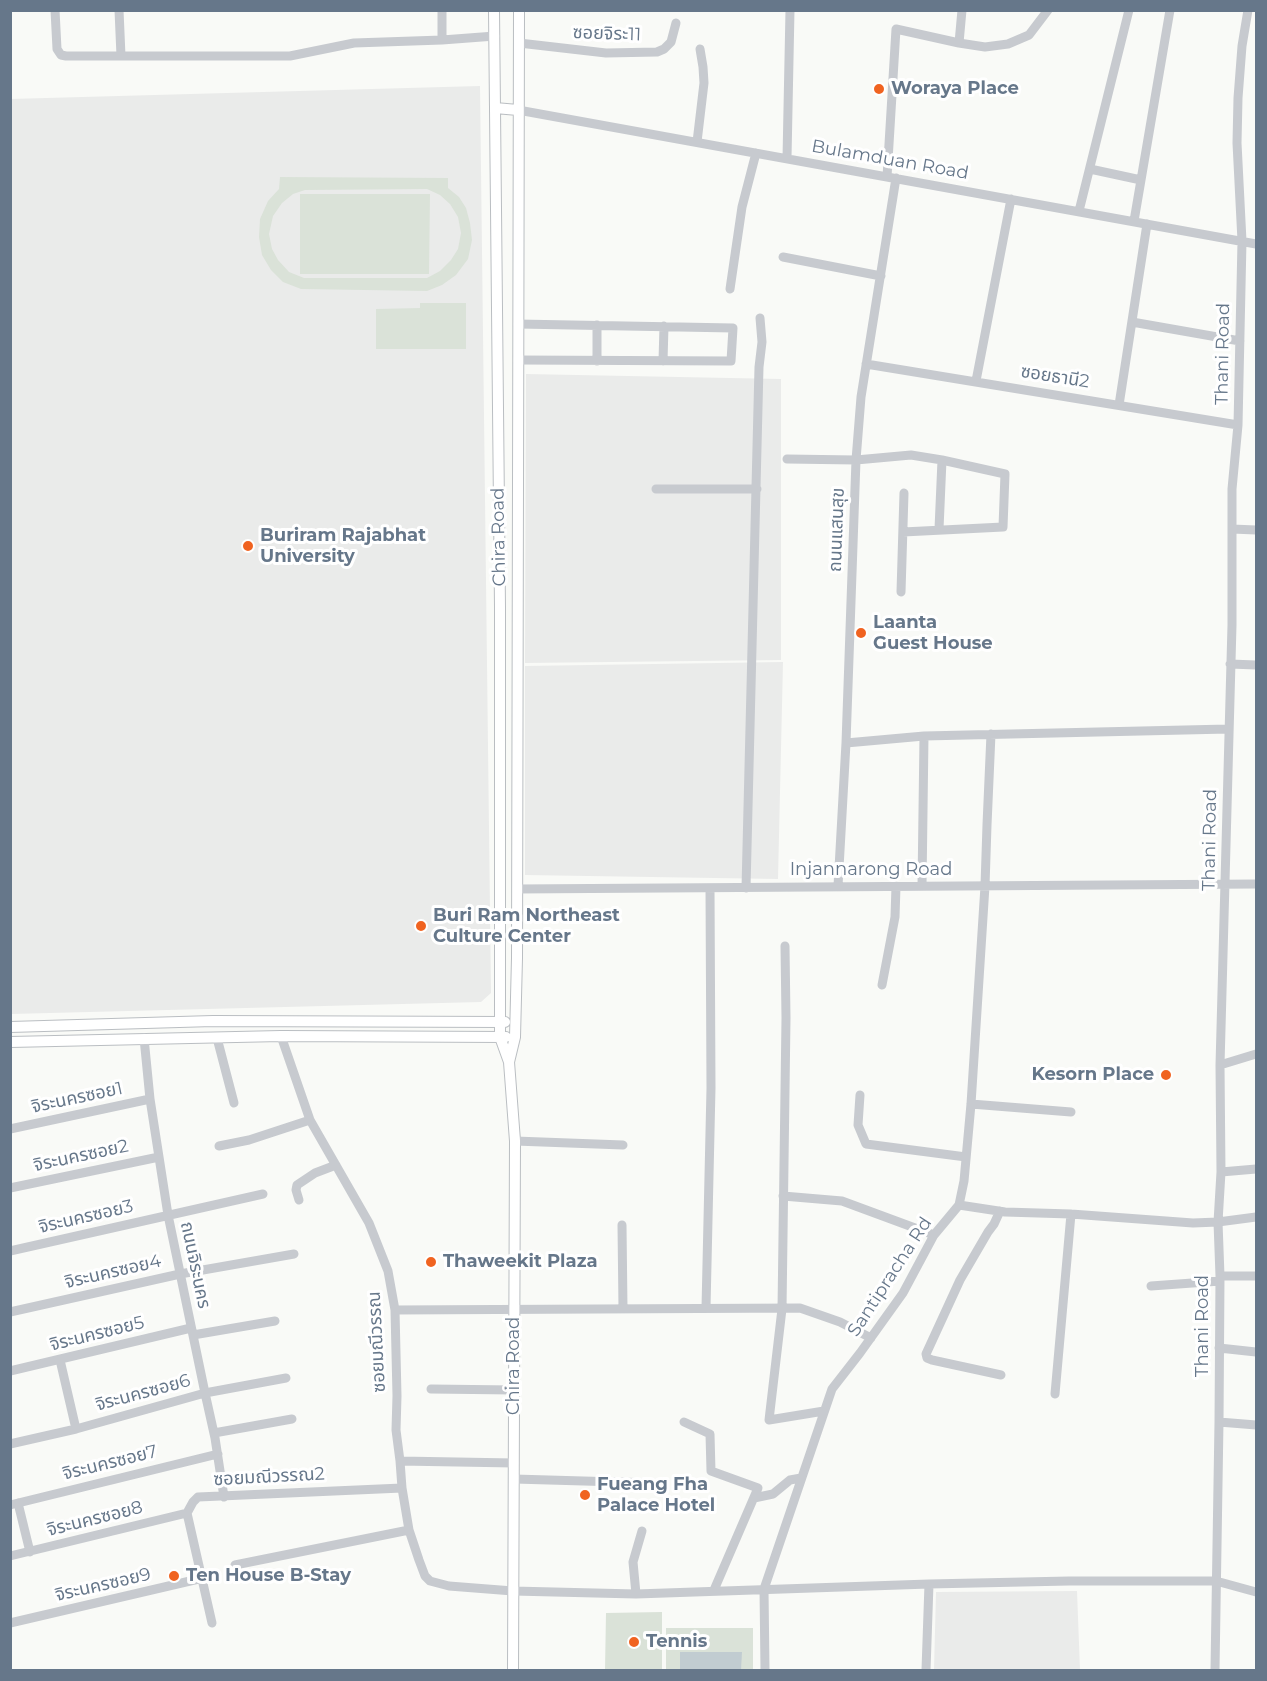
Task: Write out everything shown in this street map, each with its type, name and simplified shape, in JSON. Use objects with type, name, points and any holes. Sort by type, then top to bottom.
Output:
[{"type":"main road","name":"Chira Road","points":[[494,10],[500,587],[500,1037],[509,1062],[515,1141],[513,1671]]},
{"type":"main road","name":"Chira Road","points":[[509,1062],[516,1022],[519,10]]},
{"type":"main road","points":[[495,108],[518,110]]},
{"type":"main road","points":[[500,587],[502,592],[508,594],[514,593],[518,586]]},
{"type":"main road","points":[[500,607],[501,602],[508,598],[514,600],[518,606]]},
{"type":"main road","points":[[10,1027],[213,1021],[516,1022]]},
{"type":"main road","points":[[10,1042],[281,1036],[515,1037]]},
{"type":"street","points":[[55,10],[57,49],[61,55],[290,56],[354,43],[495,36]]},
{"type":"street","points":[[119,10],[121,56]]},
{"type":"street","points":[[442,10],[442,40]]},
{"type":"street","points":[[787,159],[790,10]]},
{"type":"street","points":[[962,10],[959,43],[985,47],[1008,44],[1029,35],[1048,10]]},
{"type":"street","points":[[1079,211],[1129,10]]},
{"type":"street","points":[[1134,221],[1170,10]]},
{"type":"street","name":"Thani Road","points":[[1215,1671],[1219,1422],[1220,1065],[1232,625],[1232,489],[1238,425],[1242,241],[1237,143],[1242,46],[1248,10]]},
{"type":"street","name":"ซอยจิระ11","points":[[519,43],[606,53],[657,52],[671,42],[676,23]]},
{"type":"street","name":"ถนนแสนสุข","points":[[838,886],[846,743],[856,460],[861,397],[881,276],[891,177],[896,29],[959,43]]},
{"type":"street","points":[[697,142],[704,75],[700,49]]},
{"type":"street","name":"Bulamduan Road","points":[[518,110],[1257,244]]},
{"type":"street","points":[[730,289],[742,207],[756,153]]},
{"type":"street","points":[[1090,169],[1141,180]]},
{"type":"street","points":[[976,381],[1011,199]]},
{"type":"street","points":[[1119,405],[1147,224]]},
{"type":"street","points":[[783,257],[881,276]]},
{"type":"street","points":[[746,888],[759,367],[762,342],[760,318]]},
{"type":"street","points":[[1132,322],[1240,341]]},
{"type":"street","points":[[518,324],[733,328],[731,361],[518,360]]},
{"type":"street","points":[[597,325],[597,361]]},
{"type":"street","points":[[663,361],[664,326]]},
{"type":"street","name":"ซอยธานี2","points":[[866,364],[1238,425]]},
{"type":"street","points":[[787,459],[856,460],[911,455],[1005,474],[1003,527],[903,532]]},
{"type":"street","points":[[939,529],[942,460]]},
{"type":"street","points":[[656,489],[756,489]]},
{"type":"street","points":[[900,592],[904,494]]},
{"type":"street","points":[[1232,529],[1257,530]]},
{"type":"street","points":[[1230,664],[1257,664]]},
{"type":"street","points":[[846,743],[924,736],[1228,729]]},
{"type":"street","name":"Santipracha Rd","points":[[765,1671],[764,1589],[832,1389],[903,1293],[934,1235],[958,1205],[964,1181],[985,886],[991,734]]},
{"type":"street","points":[[922,886],[924,736]]},
{"type":"street","name":"Injannarong Road","points":[[517,889],[1257,884]]},
{"type":"street","points":[[882,985],[895,916],[896,886]]},
{"type":"street","points":[[706,1308],[711,1088],[710,888]]},
{"type":"street","points":[[785,946],[782,1309],[769,1420],[824,1411]]},
{"type":"street","name":"ซอยมณีวรรณ","points":[[281,1036],[310,1120],[369,1223],[388,1271],[395,1310],[396,1430],[402,1488],[409,1530],[425,1576],[430,1581],[442,1585],[513,1591]]},
{"type":"street","name":"ถนนจิระนคร","points":[[144,1038],[150,1099],[168,1215],[214,1432],[224,1497]]},
{"type":"street","points":[[217,1038],[234,1103]]},
{"type":"street","points":[[1220,1065],[1257,1054]]},
{"type":"street","points":[[860,1095],[858,1125],[866,1144],[966,1157]]},
{"type":"street","name":"จิระนครซอย1","points":[[10,1129],[150,1099]]},
{"type":"street","points":[[971,1104],[1071,1112]]},
{"type":"street","points":[[219,1146],[249,1140],[310,1120]]},
{"type":"street","points":[[515,1141],[622,1145]]},
{"type":"street","name":"จิระนครซอย2","points":[[10,1188],[159,1157]]},
{"type":"street","points":[[298,1200],[297,1185],[315,1173],[336,1165]]},
{"type":"street","points":[[1221,1172],[1257,1169]]},
{"type":"street","name":"จิระนครซอย3","points":[[10,1251],[263,1194]]},
{"type":"street","points":[[783,1196],[842,1201],[934,1235]]},
{"type":"street","points":[[958,1205],[1000,1211],[1193,1223],[1257,1217]]},
{"type":"street","points":[[1000,1211],[960,1280],[926,1354],[927,1358],[932,1360],[1001,1375]]},
{"type":"street","points":[[1055,1394],[1071,1214]]},
{"type":"street","points":[[622,1225],[623,1309]]},
{"type":"street","name":"จิระนครซอย4","points":[[10,1312],[180,1274],[294,1254]]},
{"type":"street","points":[[1151,1286],[1257,1276]]},
{"type":"street","points":[[395,1310],[800,1308],[840,1322],[871,1338]]},
{"type":"street","name":"จิระนครซอย5","points":[[10,1371],[192,1331],[274,1321]]},
{"type":"street","points":[[1219,1348],[1257,1352]]},
{"type":"street","points":[[60,1360],[76,1429]]},
{"type":"street","name":"จิระนครซอย6","points":[[10,1444],[76,1429],[205,1393],[286,1378]]},
{"type":"street","points":[[431,1389],[514,1390]]},
{"type":"street","points":[[214,1432],[292,1419]]},
{"type":"street","points":[[684,1422],[710,1434],[711,1471],[758,1488],[714,1590]]},
{"type":"street","points":[[1219,1422],[1257,1425]]},
{"type":"street","name":"จิระนครซอย7","points":[[14,1504],[218,1454]]},
{"type":"street","points":[[400,1461],[514,1463]]},
{"type":"street","points":[[754,1498],[772,1494],[790,1480],[801,1478]]},
{"type":"street","points":[[514,1479],[653,1483]]},
{"type":"street","name":"ซอยมณีวรรณ2","points":[[188,1514],[198,1497],[402,1488]]},
{"type":"street","points":[[14,1504],[30,1552]]},
{"type":"street","points":[[188,1514],[213,1623]]},
{"type":"street","name":"จิระนครซอย8","points":[[10,1556],[188,1514]]},
{"type":"street","points":[[235,1565],[409,1530]]},
{"type":"street","points":[[636,1594],[633,1562],[642,1531]]},
{"type":"street","name":"จิระนครซอย9","points":[[10,1623],[202,1578]]},
{"type":"street","points":[[513,1591],[636,1594],[929,1584],[1216,1581],[1257,1593]]},
{"type":"street","points":[[926,1671],[929,1584]]},
{"type":"shaded area","name":"Buriram Rajabhat University","points":[[480,86],[491,993],[481,1002],[11,1014],[10,99]]},
{"type":"shaded area","points":[[280,177],[448,178],[448,188],[459,197],[466,208],[470,223],[472,240],[468,259],[456,275],[442,285],[427,291],[301,289],[283,282],[271,270],[262,255],[259,237],[260,219],[268,201],[279,189]],"holes":[[[427,189],[440,195],[450,204],[458,217],[461,233],[458,249],[451,260],[440,271],[427,278],[304,278],[289,272],[272,249],[269,234],[273,216],[282,203],[293,194],[305,190]]]},
{"type":"shaded area","points":[[300,194],[430,194],[429,274],[300,274]]},
{"type":"shaded area","points":[[420,303],[466,303],[466,349],[376,349],[376,309],[420,308]]},
{"type":"shaded area","points":[[526,374],[781,379],[781,660],[525,663]]},
{"type":"shaded area","points":[[783,662],[778,879],[525,875],[525,666]]},
{"type":"shaded area","points":[[1077,1591],[1080,1670],[934,1670],[936,1592]]},
{"type":"shaded area","name":"Tennis","points":[[662,1612],[662,1670],[605,1670],[606,1613]]},
{"type":"shaded area","points":[[666,1628],[753,1628],[753,1670],[666,1670]]},
{"type":"shaded area","points":[[680,1652],[742,1652],[741,1670],[680,1670]]},
{"type":"place","name":"Woraya Place","points":[[879,89]]},
{"type":"place","name":"Buriram Rajabhat University","points":[[248,546]]},
{"type":"place","name":"Laanta Guest House","points":[[861,633]]},
{"type":"place","name":"Buri Ram Northeast Culture Center","points":[[421,926]]},
{"type":"place","name":"Kesorn Place","points":[[1166,1075]]},
{"type":"place","name":"Thaweekit Plaza","points":[[431,1262]]},
{"type":"place","name":"Fueang Fha Palace Hotel","points":[[585,1495]]},
{"type":"place","name":"Ten House B-Stay","points":[[174,1576]]},
{"type":"place","name":"Tennis","points":[[634,1642]]}]
